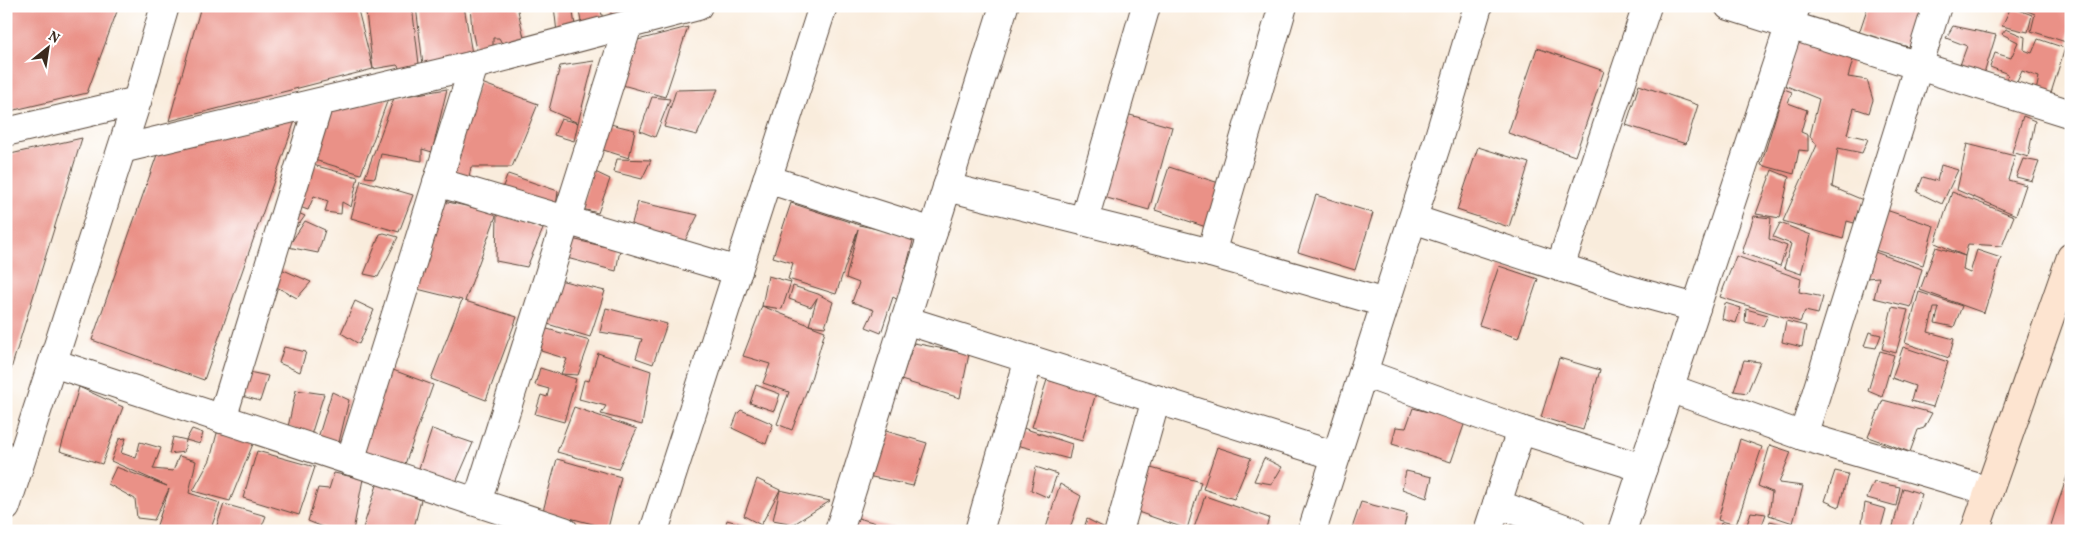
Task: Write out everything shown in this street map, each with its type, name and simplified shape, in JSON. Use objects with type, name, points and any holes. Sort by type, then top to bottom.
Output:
[{"type":"street","points":[[6,507],[122,149],[165,6]]},
{"type":"street","points":[[122,149],[474,66],[698,6]]},
{"type":"street","points":[[654,531],[823,6]]},
{"type":"street","points":[[839,531],[1004,6]]},
{"type":"street","points":[[1084,220],[1146,6]]},
{"type":"street","points":[[1212,253],[1283,6]]},
{"type":"street","points":[[1312,531],[1413,219],[1478,6]]},
{"type":"street","points":[[1560,267],[1647,6]]},
{"type":"street","points":[[1729,6],[1793,16],[1918,66],[2071,114]]},
{"type":"street","points":[[1803,436],[1937,6]]},
{"type":"street","points":[[1622,531],[1793,16]]},
{"type":"street","points":[[476,502],[628,24]]},
{"type":"street","points":[[350,461],[474,66]]},
{"type":"street","points":[[6,132],[137,101]]},
{"type":"street","points":[[222,419],[319,103]]},
{"type":"street","points":[[768,179],[933,232]]},
{"type":"street","points":[[437,182],[738,271]]},
{"type":"street","points":[[947,187],[1212,253],[1385,303]]},
{"type":"street","points":[[1413,219],[1630,290],[1696,308]]},
{"type":"street","points":[[1975,531],[2071,257]]},
{"type":"street","points":[[905,320],[1336,456]]},
{"type":"street","points":[[978,531],[1029,359]]},
{"type":"street","points":[[53,363],[564,531]]},
{"type":"street","points":[[1363,373],[1521,430],[1643,468]]},
{"type":"street","points":[[1669,388],[1803,436],[1989,491]]},
{"type":"street","points":[[1119,531],[1156,399]]},
{"type":"street","points":[[1488,531],[1521,430]]},
{"type":"street","points":[[1497,504],[1572,531]]},
{"type":"building","points":[[22,6],[119,6],[87,93],[6,112],[6,10]]},
{"type":"building","points":[[201,6],[357,6],[373,69],[169,121]]},
{"type":"building","points":[[392,6],[412,6],[419,64],[403,72],[397,65],[373,69],[366,13]]},
{"type":"building","points":[[416,6],[464,6],[473,60],[423,65]]},
{"type":"building","points":[[470,6],[517,6],[525,42],[504,47],[499,38],[493,38],[493,48],[477,54]]},
{"type":"building","points":[[554,6],[572,6],[576,32],[557,33]]},
{"type":"building","points":[[578,6],[600,6],[603,20],[582,27]]},
{"type":"building","points":[[610,6],[626,6],[628,18],[612,20]]},
{"type":"building","points":[[1868,6],[1922,8],[1912,48],[1859,33]]},
{"type":"building","points":[[2015,6],[2071,6],[2069,43],[2031,31],[2035,14]]},
{"type":"building","points":[[2011,7],[2032,15],[2028,32],[2002,26]]},
{"type":"building","points":[[1953,26],[1996,35],[1984,74],[1959,68],[1967,46],[1946,38]]},
{"type":"building","points":[[688,27],[665,97],[619,84],[634,41]]},
{"type":"building","points":[[2006,29],[2025,37],[2024,50],[2032,53],[2038,39],[2065,48],[2050,96],[2036,91],[2039,77],[2022,71],[2016,84],[2006,80],[2008,74],[1990,67],[1995,53],[2011,58],[2018,42],[2002,34]]},
{"type":"building","points":[[1799,40],[1853,60],[1848,77],[1867,80],[1873,100],[1869,113],[1854,108],[1847,134],[1868,139],[1862,153],[1838,148],[1832,187],[1863,200],[1854,223],[1847,221],[1843,239],[1783,221],[1817,145],[1810,136],[1819,99],[1784,85]]},
{"type":"building","points":[[1537,48],[1604,71],[1575,156],[1508,133]]},
{"type":"building","points":[[594,61],[578,123],[549,110],[560,66]]},
{"type":"building","points":[[479,82],[538,104],[512,167],[471,167],[468,183],[445,177]]},
{"type":"building","points":[[1639,85],[1698,105],[1686,144],[1626,125]]},
{"type":"building","points":[[447,89],[432,152],[422,149],[422,161],[381,154],[375,178],[365,177],[394,98]]},
{"type":"building","points":[[718,89],[697,135],[664,127],[676,90]]},
{"type":"building","points":[[1784,89],[1792,92],[1788,103],[1807,110],[1801,132],[1808,135],[1808,151],[1799,150],[1794,174],[1761,165]]},
{"type":"building","points":[[652,97],[670,99],[655,137],[640,131]]},
{"type":"building","points":[[388,99],[361,174],[311,159],[327,111]]},
{"type":"building","points":[[1123,113],[1172,127],[1149,210],[1100,196]]},
{"type":"building","points":[[2023,116],[2035,121],[2028,157],[2012,152]]},
{"type":"building","points":[[296,118],[204,380],[92,340],[159,149]]},
{"type":"building","points":[[561,119],[578,123],[574,141],[554,135]]},
{"type":"building","points":[[606,123],[635,130],[629,158],[597,148]]},
{"type":"building","points":[[82,138],[7,382],[6,382],[6,155]]},
{"type":"building","points":[[1967,144],[2015,156],[2008,180],[2026,185],[2016,215],[1957,190]]},
{"type":"building","points":[[1478,147],[1529,163],[1509,227],[1457,210]]},
{"type":"building","points":[[617,159],[651,160],[642,179],[614,172]]},
{"type":"building","points":[[2023,159],[2039,162],[2032,181],[2016,177]]},
{"type":"building","points":[[309,164],[358,177],[351,207],[342,202],[341,214],[325,212],[328,201],[314,196],[308,210],[297,206]]},
{"type":"building","points":[[1941,165],[1958,170],[1942,204],[1917,192],[1923,177],[1937,181]]},
{"type":"building","points":[[1169,167],[1222,184],[1206,227],[1155,210]]},
{"type":"building","points":[[591,170],[610,179],[598,213],[582,209]]},
{"type":"building","points":[[1772,170],[1789,177],[1780,218],[1756,214]]},
{"type":"building","points":[[508,174],[558,191],[556,207],[501,191]]},
{"type":"building","points":[[361,180],[413,195],[399,232],[351,218]]},
{"type":"building","points":[[1952,192],[2014,216],[2002,246],[1968,244],[1965,256],[1935,243]]},
{"type":"building","points":[[1316,195],[1373,213],[1355,270],[1298,252]]},
{"type":"building","points":[[439,200],[497,213],[465,301],[517,317],[486,400],[431,379],[462,300],[409,287]]},
{"type":"building","points":[[638,202],[698,215],[681,249],[630,230]]},
{"type":"building","points":[[791,203],[859,225],[914,237],[898,300],[893,297],[881,333],[866,327],[874,310],[852,302],[859,283],[846,278],[858,229],[836,294],[788,279],[793,263],[773,257]]},
{"type":"building","points":[[1886,210],[1934,226],[1923,265],[1875,250]]},
{"type":"building","points":[[296,212],[305,216],[297,227],[289,225]]},
{"type":"building","points":[[497,213],[543,229],[527,267],[496,261]]},
{"type":"building","points":[[1754,216],[1771,218],[1769,239],[1787,246],[1780,266],[1742,253]]},
{"type":"building","points":[[305,221],[325,230],[318,253],[288,247]]},
{"type":"building","points":[[1780,223],[1811,235],[1801,274],[1784,268],[1791,244],[1773,237]]},
{"type":"building","points":[[384,233],[398,237],[378,277],[364,274],[380,234]]},
{"type":"building","points":[[567,238],[620,250],[616,271],[563,257]]},
{"type":"building","points":[[1936,247],[1965,256],[1963,270],[1970,273],[1977,250],[2001,258],[1984,313],[1920,290]]},
{"type":"building","points":[[1872,251],[1922,269],[1911,307],[1874,298],[1879,277],[1866,278]]},
{"type":"building","points":[[1736,256],[1801,279],[1799,292],[1823,297],[1818,314],[1805,311],[1800,322],[1720,297]]},
{"type":"building","points":[[1499,266],[1538,279],[1518,338],[1479,325]]},
{"type":"building","points":[[279,268],[311,282],[297,298],[271,284]]},
{"type":"building","points":[[768,276],[791,282],[782,309],[762,306]]},
{"type":"building","points":[[555,279],[605,291],[590,337],[541,322]]},
{"type":"building","points":[[793,286],[818,294],[833,302],[825,327],[809,325],[817,298],[811,307],[789,299]]},
{"type":"building","points":[[1919,292],[1962,306],[1954,327],[1935,323],[1939,308],[1934,308],[1928,332],[1954,339],[1949,358],[1905,343]]},
{"type":"building","points":[[355,301],[374,310],[359,344],[341,333]]},
{"type":"building","points":[[1725,303],[1741,308],[1736,323],[1722,319]]},
{"type":"building","points":[[762,306],[825,331],[811,379],[792,430],[777,424],[789,392],[763,383],[770,364],[743,356]]},
{"type":"building","points":[[1892,307],[1908,310],[1896,353],[1882,349]]},
{"type":"building","points":[[606,308],[667,324],[653,364],[636,358],[642,339],[600,332]]},
{"type":"building","points":[[1746,309],[1768,315],[1763,326],[1745,322]]},
{"type":"building","points":[[1786,321],[1806,326],[1802,347],[1782,342]]},
{"type":"building","points":[[540,327],[590,341],[578,375],[561,374],[567,359],[541,351],[542,342],[536,338]]},
{"type":"building","points":[[1869,332],[1881,335],[1876,348],[1864,346]]},
{"type":"building","points":[[914,343],[969,354],[960,398],[901,380]]},
{"type":"building","points":[[284,347],[306,352],[300,372],[279,363]]},
{"type":"building","points":[[1903,347],[1948,362],[1933,407],[1911,401],[1915,386],[1892,378]]},
{"type":"building","points":[[1880,351],[1894,355],[1882,397],[1868,391]]},
{"type":"building","points":[[598,353],[651,371],[642,425],[601,414],[606,406],[579,399],[584,380],[589,381]]},
{"type":"building","points":[[1559,358],[1600,370],[1583,430],[1541,417]]},
{"type":"building","points":[[1744,360],[1760,362],[1747,393],[1734,391]]},
{"type":"building","points":[[385,367],[433,385],[405,464],[358,451]]},
{"type":"building","points":[[540,368],[576,379],[564,422],[535,414],[541,395],[547,397],[549,389],[535,385]]},
{"type":"building","points":[[244,371],[268,376],[260,401],[238,395]]},
{"type":"building","points":[[1047,380],[1096,393],[1082,441],[1032,427]]},
{"type":"building","points":[[756,385],[780,394],[774,411],[750,403]]},
{"type":"building","points":[[79,387],[123,407],[102,464],[60,451]]},
{"type":"building","points":[[296,390],[324,394],[311,435],[288,427]]},
{"type":"building","points":[[332,392],[349,400],[339,442],[318,438]]},
{"type":"building","points":[[1883,400],[1932,413],[1924,428],[1918,430],[1910,452],[1868,437]]},
{"type":"building","points":[[574,407],[637,429],[618,469],[557,452]]},
{"type":"building","points":[[1413,408],[1465,422],[1451,462],[1392,444],[1396,427],[1406,428]]},
{"type":"building","points":[[741,410],[773,424],[766,444],[732,428]]},
{"type":"building","points":[[1023,428],[1072,444],[1069,459],[1017,445]]},
{"type":"building","points":[[192,429],[203,433],[200,444],[186,440]]},
{"type":"building","points":[[432,429],[473,443],[454,487],[417,474]]},
{"type":"building","points":[[879,429],[927,443],[913,486],[863,475]]},
{"type":"building","points":[[217,433],[255,439],[230,501],[193,491],[210,460]]},
{"type":"building","points":[[173,437],[186,440],[184,452],[169,454]]},
{"type":"building","points":[[126,438],[121,453],[136,458],[140,442],[161,448],[153,469],[173,471],[179,456],[196,461],[189,493],[220,503],[210,531],[155,531],[169,489],[154,520],[137,518],[135,499],[108,484],[116,467],[167,486],[111,461],[119,439]]},
{"type":"building","points":[[1740,439],[1762,447],[1736,525],[1718,520]]},
{"type":"building","points":[[1770,445],[1791,452],[1779,483],[1803,486],[1793,523],[1769,515],[1772,492],[1758,486]]},
{"type":"building","points":[[1217,447],[1251,458],[1234,499],[1203,489]]},
{"type":"building","points":[[257,451],[315,467],[299,515],[243,498]]},
{"type":"building","points":[[1264,458],[1282,467],[1272,484],[1254,481]]},
{"type":"building","points":[[557,459],[621,477],[608,528],[543,511]]},
{"type":"building","points":[[1036,467],[1057,474],[1049,498],[1031,490]]},
{"type":"building","points":[[2070,467],[2071,531],[2049,531]]},
{"type":"building","points":[[1151,468],[1201,482],[1187,529],[1135,511]]},
{"type":"building","points":[[1406,471],[1432,477],[1427,498],[1402,489]]},
{"type":"building","points":[[1835,471],[1848,474],[1839,507],[1825,501]]},
{"type":"building","points":[[334,473],[363,479],[353,531],[333,531],[308,521],[318,488],[329,489]]},
{"type":"building","points":[[757,479],[780,490],[761,525],[744,516]]},
{"type":"building","points":[[378,482],[421,500],[413,531],[362,531]]},
{"type":"building","points":[[1874,482],[1900,487],[1896,506],[1867,498]]},
{"type":"building","points":[[1060,484],[1081,496],[1069,531],[1045,531]]},
{"type":"building","points":[[1903,488],[1922,494],[1911,531],[1892,530]]},
{"type":"building","points":[[780,490],[830,501],[794,524],[773,520]]},
{"type":"building","points":[[1205,496],[1269,518],[1265,531],[1193,531]]},
{"type":"building","points":[[1361,502],[1407,514],[1403,531],[1351,531]]},
{"type":"building","points":[[1865,503],[1886,509],[1880,531],[1862,523]]},
{"type":"building","points":[[224,504],[266,516],[260,531],[215,531]]},
{"type":"building","points":[[1751,512],[1766,514],[1760,531],[1745,531]]},
{"type":"building","points":[[851,516],[901,530],[901,531],[846,531]]},
{"type":"building","points":[[1087,519],[1103,527],[1102,531],[1083,531]]},
{"type":"building","points":[[727,520],[762,530],[762,531],[724,531]]},
{"type":"building","points":[[1770,521],[1803,530],[1803,531],[1767,531]]},
{"type":"building","points":[[1721,523],[1742,530],[1742,531],[1718,531]]}]
